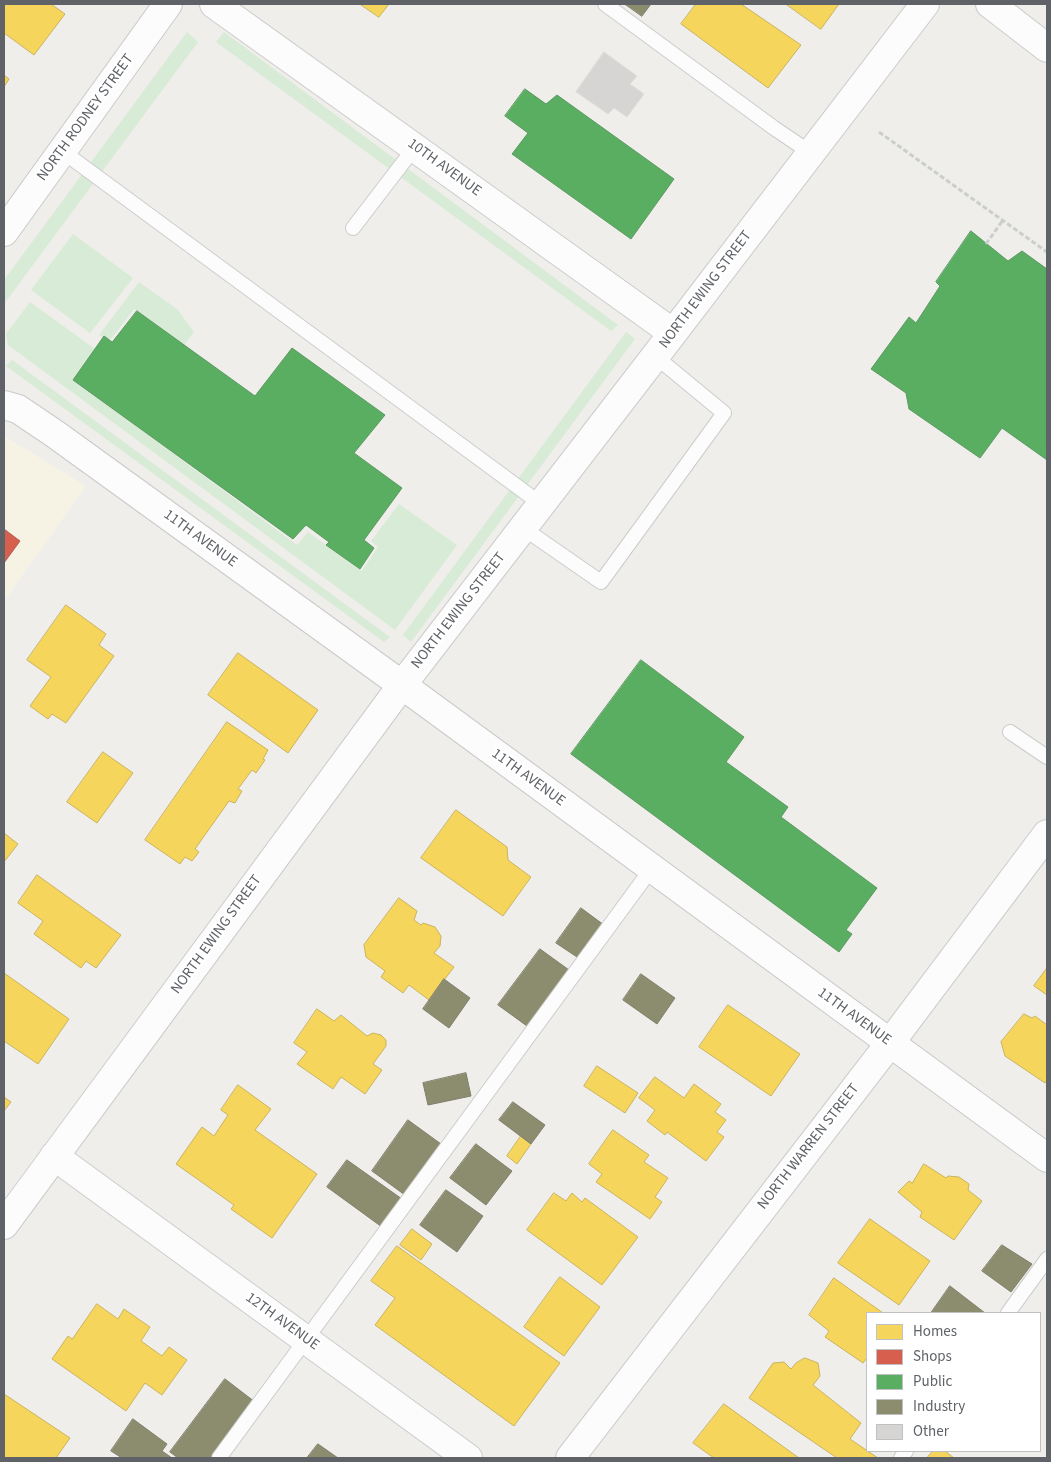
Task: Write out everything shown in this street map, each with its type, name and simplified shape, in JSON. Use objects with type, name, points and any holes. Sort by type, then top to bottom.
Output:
[{"type":"street","name":"NORTH RODNEY STREET","points":[[4,232],[168,4]]},
{"type":"street","name":"10TH AVENUE","points":[[214,4],[673,333]]},
{"type":"street","name":"NORTH EWING STREET","points":[[4,1225],[402,685],[925,4]]},
{"type":"street","points":[[990,4],[1047,48]]},
{"type":"street","name":"11TH AVENUE","points":[[4,404],[18,409],[56,434],[1047,1158]]},
{"type":"street","name":"NORTH WARREN STREET","points":[[570,1458],[890,1043],[1047,834]]},
{"type":"street","name":"12TH AVENUE","points":[[54,1156],[468,1458]]},
{"type":"lane","points":[[605,4],[811,153]]},
{"type":"lane","points":[[353,228],[415,147]]},
{"type":"lane","points":[[62,151],[541,504]]},
{"type":"lane","points":[[523,528],[601,582],[724,413],[655,356]]},
{"type":"lane","points":[[1010,732],[1047,757]]},
{"type":"lane","points":[[219,1458],[652,868]]},
{"type":"lane","points":[[1009,1312],[1047,1260]]},
{"type":"path","points":[[879,132],[1047,252]]},
{"type":"path","points":[[986,244],[1003,220]]},
{"type":"shaded area","points":[[4,436],[86,486],[4,601]]},
{"type":"green space","points":[[187,32],[198,42],[4,304],[4,280]]},
{"type":"green space","points":[[224,32],[618,325],[611,331],[216,42]]},
{"type":"green space","points":[[73,234],[133,278],[90,333],[31,290]]},
{"type":"green space","points":[[139,282],[177,309],[194,332],[184,345],[134,309],[112,338],[93,352],[74,380],[297,545],[308,532],[362,571],[378,547],[371,541],[399,504],[457,545],[395,630],[8,345],[6,334],[30,302],[95,349],[103,337],[99,335]]},
{"type":"green space","points":[[626,332],[635,339],[411,642],[403,635]]},
{"type":"green space","points":[[12,360],[390,637],[384,642],[6,366]]},
{"type":"building: Homes","points":[[4,4],[51,4],[65,14],[34,55],[4,33]]},
{"type":"building: Homes","points":[[360,4],[389,4],[379,17]]},
{"type":"building: Homes","points":[[696,4],[741,4],[801,45],[768,88],[681,24]]},
{"type":"building: Homes","points":[[786,4],[839,4],[821,29]]},
{"type":"building: Homes","points":[[4,75],[9,79],[4,87]]},
{"type":"building: Homes","points":[[66,605],[106,634],[99,645],[114,656],[66,723],[52,714],[48,719],[30,706],[51,677],[27,660]]},
{"type":"building: Homes","points":[[238,653],[318,710],[288,753],[208,695]]},
{"type":"building: Homes","points":[[227,722],[268,750],[263,759],[265,760],[256,773],[252,770],[238,789],[242,791],[235,803],[229,801],[195,849],[199,852],[192,861],[185,857],[180,864],[145,840]]},
{"type":"building: Homes","points":[[103,752],[133,773],[97,823],[67,802]]},
{"type":"building: Homes","points":[[456,810],[507,847],[508,860],[531,877],[503,916],[421,858]]},
{"type":"building: Homes","points":[[4,833],[18,844],[4,862]]},
{"type":"building: Homes","points":[[37,875],[121,935],[96,968],[86,961],[81,968],[34,934],[43,921],[18,903]]},
{"type":"building: Homes","points":[[399,898],[417,911],[414,920],[421,925],[423,923],[435,927],[441,936],[440,946],[434,953],[454,967],[429,1000],[409,985],[403,993],[381,977],[385,971],[366,957],[364,945]]},
{"type":"building: Homes","points":[[1047,968],[1047,995],[1034,986]]},
{"type":"building: Homes","points":[[4,973],[69,1019],[38,1064],[4,1041]]},
{"type":"building: Homes","points":[[728,1005],[800,1054],[771,1096],[699,1047]]},
{"type":"building: Homes","points":[[317,1009],[334,1021],[341,1015],[367,1036],[373,1033],[381,1035],[386,1040],[386,1046],[373,1064],[382,1070],[365,1094],[341,1077],[333,1089],[297,1064],[307,1052],[294,1043]]},
{"type":"building: Homes","points":[[1024,1014],[1032,1018],[1035,1016],[1047,1025],[1047,1080],[1045,1083],[1005,1056],[1001,1042]]},
{"type":"building: Homes","points":[[597,1066],[638,1093],[625,1113],[584,1086]]},
{"type":"building: Homes","points":[[655,1077],[684,1098],[694,1084],[721,1104],[715,1112],[726,1120],[717,1132],[724,1137],[706,1161],[667,1132],[665,1135],[647,1121],[655,1110],[639,1098]]},
{"type":"building: Homes","points":[[238,1085],[271,1109],[255,1130],[317,1174],[272,1238],[231,1209],[234,1205],[176,1164],[202,1127],[214,1136],[228,1115],[221,1110]]},
{"type":"building: Homes","points":[[4,1097],[11,1102],[4,1111]]},
{"type":"building: Homes","points":[[613,1130],[649,1155],[644,1162],[668,1178],[655,1197],[662,1202],[650,1219],[596,1182],[602,1174],[589,1164]]},
{"type":"building: Homes","points":[[521,1136],[531,1144],[517,1164],[507,1156]]},
{"type":"building: Homes","points":[[924,1164],[946,1178],[948,1176],[959,1177],[969,1184],[968,1190],[982,1201],[954,1240],[920,1217],[922,1212],[898,1192],[909,1181],[912,1183]]},
{"type":"building: Homes","points":[[554,1193],[566,1201],[572,1193],[582,1202],[585,1198],[638,1237],[602,1285],[527,1230]]},
{"type":"building: Homes","points":[[870,1219],[930,1261],[899,1305],[838,1263]]},
{"type":"building: Homes","points":[[412,1229],[432,1244],[421,1260],[400,1245]]},
{"type":"building: Homes","points":[[397,1246],[560,1363],[514,1426],[375,1325],[395,1298],[371,1281]]},
{"type":"building: Homes","points":[[560,1277],[600,1307],[564,1356],[524,1327]]},
{"type":"building: Homes","points":[[834,1278],[882,1312],[866,1312],[866,1359],[863,1363],[825,1337],[829,1331],[809,1315]]},
{"type":"building: Homes","points":[[97,1304],[118,1319],[124,1309],[150,1327],[141,1341],[162,1356],[169,1347],[187,1360],[162,1395],[145,1383],[126,1411],[52,1359],[68,1336],[72,1339]]},
{"type":"building: Homes","points":[[805,1358],[818,1363],[820,1376],[813,1385],[861,1423],[850,1439],[866,1450],[866,1452],[878,1458],[837,1458],[749,1398],[773,1363],[784,1362],[791,1369],[796,1363]]},
{"type":"building: Homes","points":[[4,1394],[70,1438],[56,1458],[4,1458]]},
{"type":"building: Homes","points":[[724,1404],[799,1458],[714,1458],[693,1443]]},
{"type":"building: Homes","points":[[932,1452],[946,1452],[954,1458],[927,1458]]},
{"type":"building: Shops","points":[[4,529],[20,541],[4,563]]},
{"type":"building: Public","points":[[525,89],[546,104],[557,95],[674,179],[631,239],[512,154],[528,133],[505,116]]},
{"type":"building: Public","points":[[971,231],[1008,261],[1022,251],[1047,269],[1047,460],[1002,428],[980,458],[909,409],[906,393],[871,369],[909,317],[916,323],[940,286],[936,282]]},
{"type":"building: Public","points":[[137,311],[255,396],[292,348],[385,415],[354,453],[402,488],[364,540],[374,548],[360,569],[326,545],[329,542],[306,525],[293,539],[73,380],[104,336],[112,342]]},
{"type":"building: Public","points":[[641,660],[744,737],[726,762],[788,807],[781,817],[877,888],[846,930],[852,934],[839,952],[571,754]]},
{"type":"building: Industry","points":[[625,4],[651,4],[642,16]]},
{"type":"building: Industry","points":[[581,908],[604,925],[580,959],[556,943]]},
{"type":"building: Industry","points":[[540,949],[569,970],[527,1026],[498,1005]]},
{"type":"building: Industry","points":[[641,974],[675,998],[657,1024],[623,1000]]},
{"type":"building: Industry","points":[[444,979],[470,998],[449,1028],[423,1009]]},
{"type":"building: Industry","points":[[466,1073],[471,1096],[428,1105],[423,1083]]},
{"type":"building: Industry","points":[[513,1102],[545,1125],[531,1144],[499,1120]]},
{"type":"building: Industry","points":[[408,1120],[441,1144],[405,1195],[372,1171]]},
{"type":"building: Industry","points":[[476,1144],[512,1171],[486,1205],[450,1178]]},
{"type":"building: Industry","points":[[347,1160],[402,1199],[382,1227],[327,1187]]},
{"type":"building: Industry","points":[[446,1190],[483,1216],[457,1252],[420,1225]]},
{"type":"building: Industry","points":[[1002,1245],[1032,1264],[1011,1292],[982,1271]]},
{"type":"building: Industry","points":[[950,1286],[984,1312],[932,1312]]},
{"type":"building: Industry","points":[[225,1379],[255,1402],[213,1458],[178,1458],[170,1452]]},
{"type":"building: Industry","points":[[133,1419],[167,1444],[162,1451],[172,1458],[122,1458],[111,1451]]},
{"type":"building: Industry","points":[[318,1444],[338,1458],[307,1458]]},
{"type":"building: Other","points":[[604,52],[637,76],[630,84],[644,94],[627,117],[614,108],[608,114],[576,92]]}]
